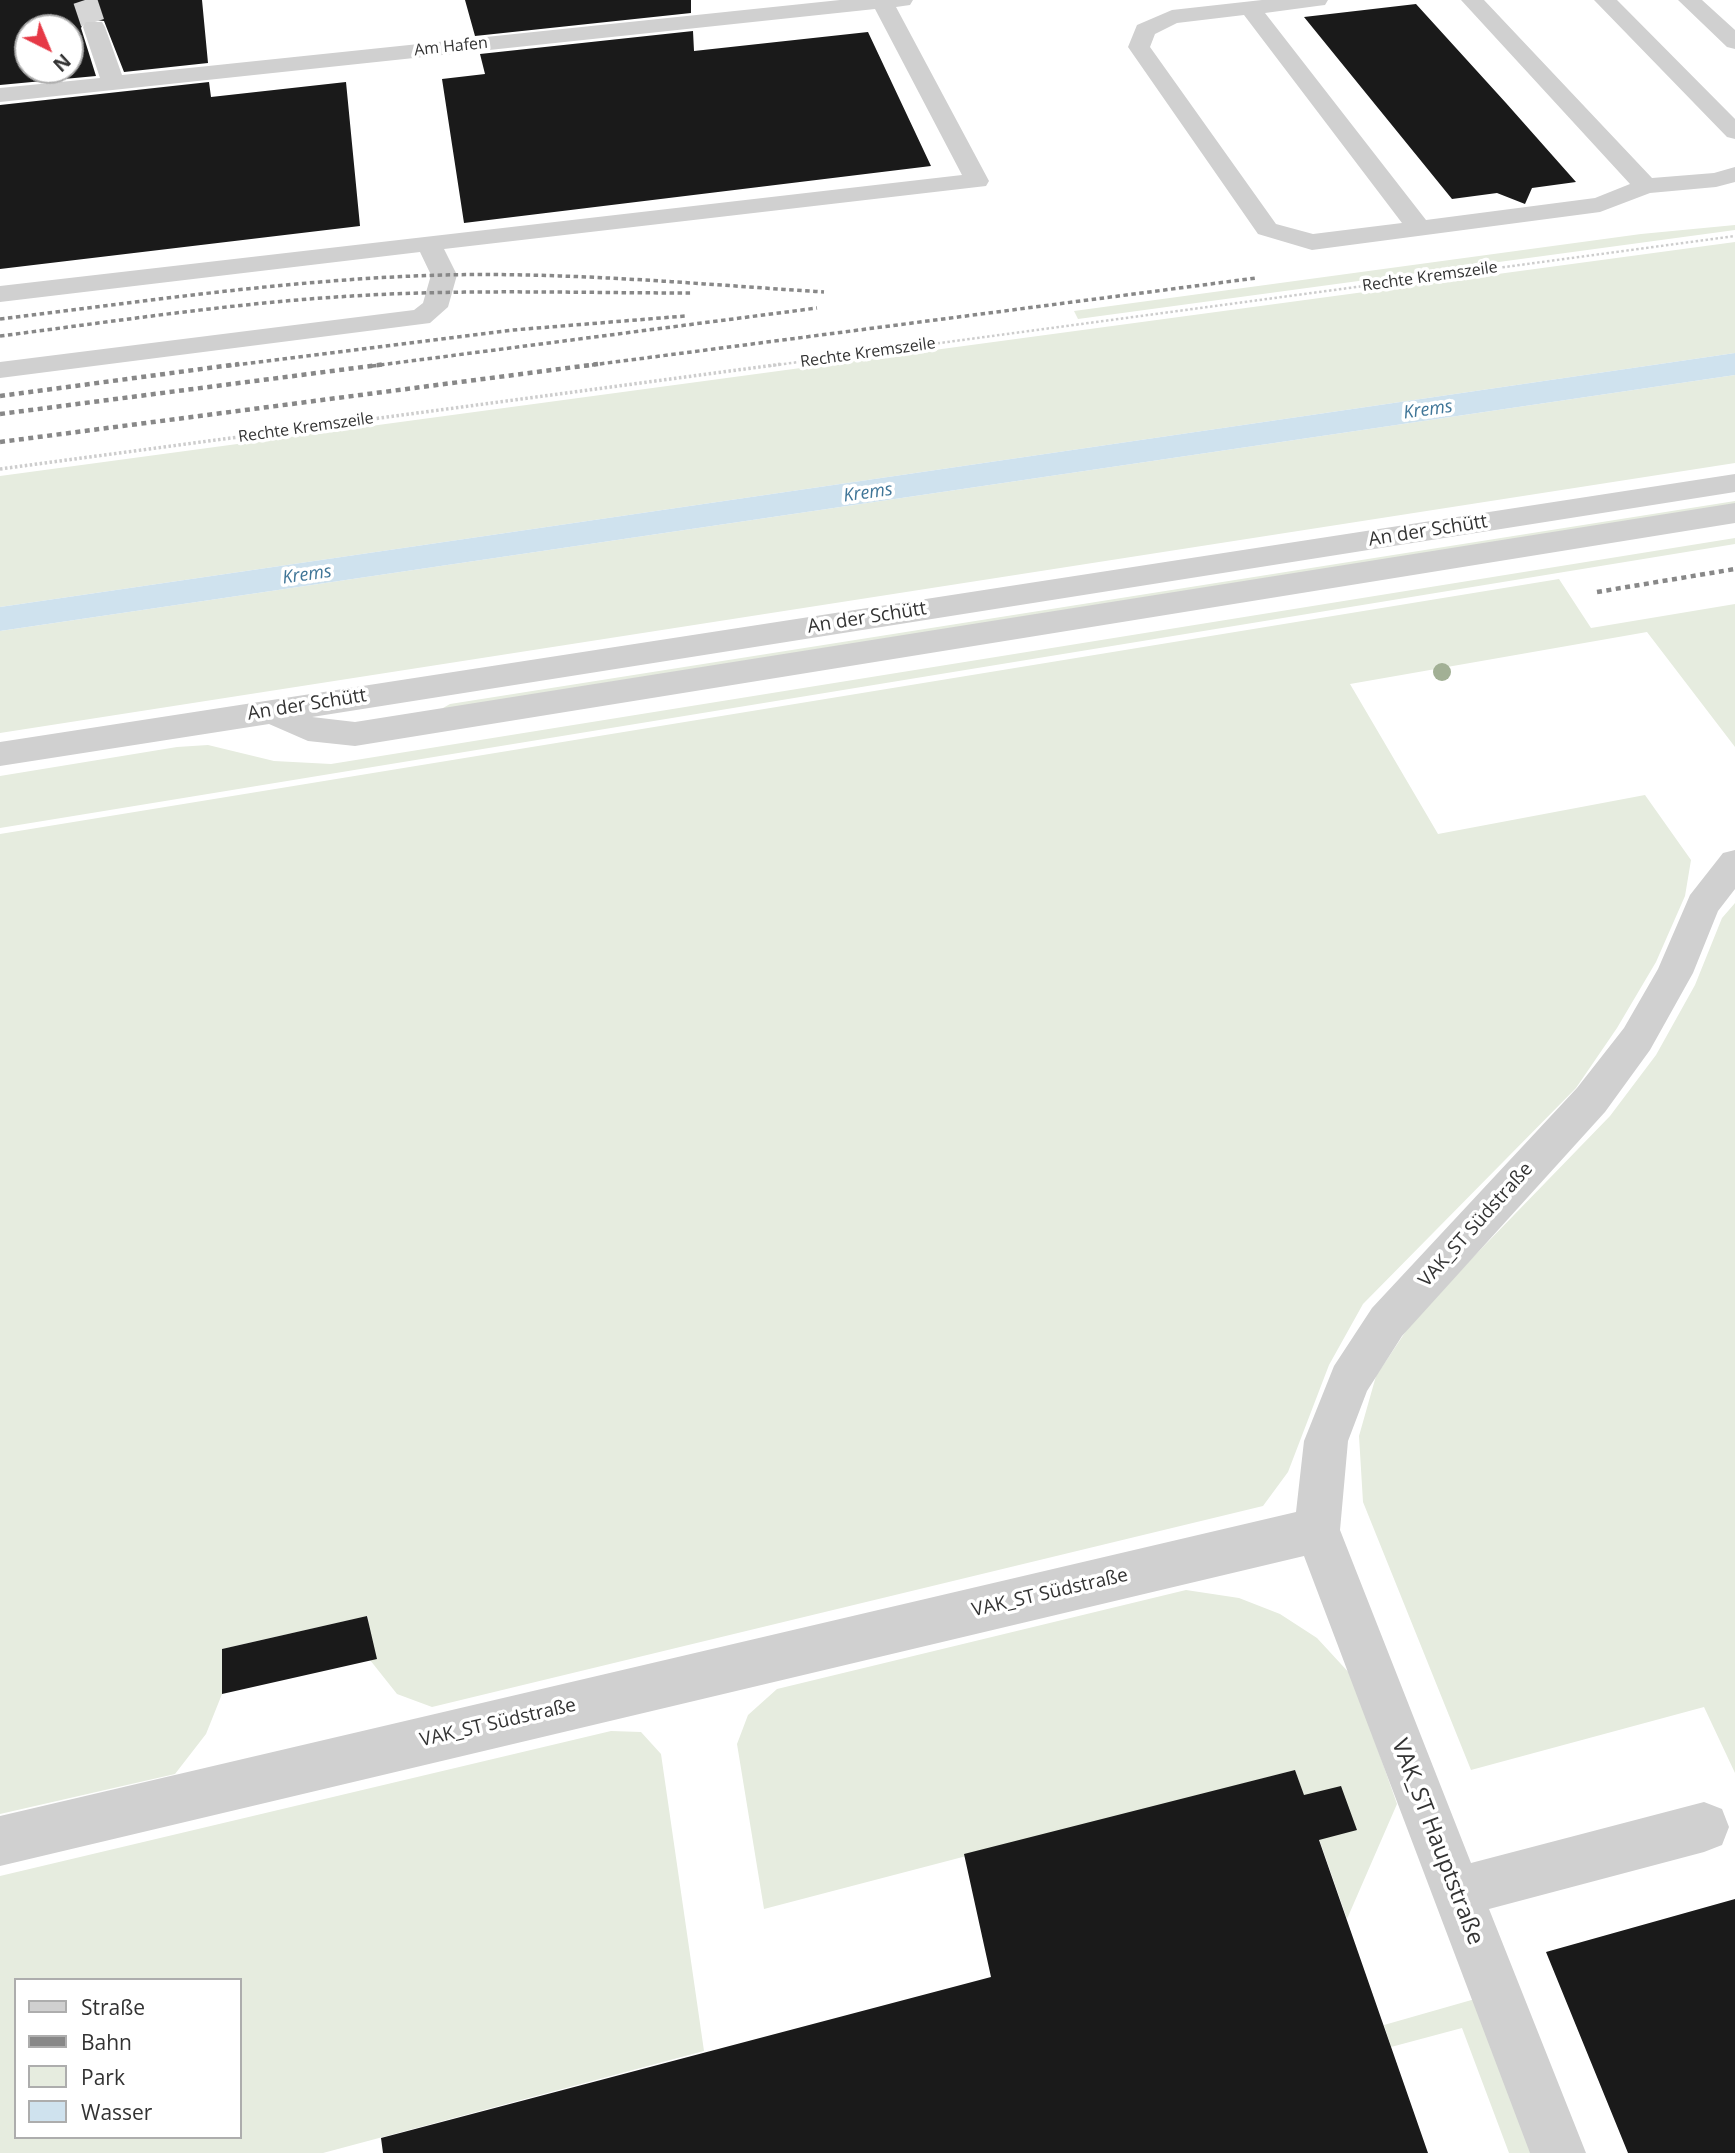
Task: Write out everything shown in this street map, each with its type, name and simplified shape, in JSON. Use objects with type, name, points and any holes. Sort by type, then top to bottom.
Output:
[{"type":"street","points":[[1317,0],[1172,17],[1145,30],[1139,47],[1267,229],[1312,242],[1600,205],[1646,186],[1716,180],[1735,174]]},
{"type":"street","points":[[1472,0],[1646,186]]},
{"type":"street","points":[[1605,0],[1735,132]]},
{"type":"street","points":[[1689,0],[1735,42]]},
{"type":"street","points":[[0,294],[978,181],[892,1]]},
{"type":"street","name":"Am Hafen","points":[[0,95],[892,1]]},
{"type":"street","points":[[1250,8],[1419,228]]},
{"type":"street","points":[[94,27],[113,83]]},
{"type":"street","points":[[0,370],[421,317],[435,307],[444,275],[428,243]]},
{"type":"street","name":"An der Schütt","points":[[0,754],[1735,483]]},
{"type":"street","points":[[270,710],[308,729],[355,734],[1735,513]]},
{"type":"street","name":"VAK_ST Südstraße","points":[[0,1841],[1317,1530],[1326,1441],[1349,1380],[1387,1322],[1591,1100],[1637,1039],[1675,973],[1703,905],[1735,863]]},
{"type":"street","name":"VAK_ST Hauptstraße","points":[[1317,1530],[1558,2153]]},
{"type":"street","points":[[1457,1892],[1704,1827]]},
{"type":"path","name":"Rechte Kremszeile","points":[[0,469],[1735,236]]},
{"type":"green space","points":[[1735,225],[1735,230],[1078,319],[1074,311],[1641,234]]},
{"type":"green space","points":[[1735,242],[1735,353],[0,607],[0,476]]},
{"type":"green space","points":[[1735,375],[1735,463],[0,733],[0,631]]},
{"type":"green space","points":[[1735,501],[1735,506],[451,710],[443,708],[450,704]]},
{"type":"green space","points":[[1735,538],[1735,544],[0,828],[0,776],[177,747],[208,745],[274,761],[331,764]]},
{"type":"green space","points":[[1559,579],[1591,628],[1735,604],[1735,747],[1647,632],[1350,684],[1438,834],[1645,795],[1691,860],[1685,896],[1656,962],[1617,1028],[1576,1088],[1363,1304],[1329,1365],[1288,1472],[1263,1506],[432,1707],[397,1694],[370,1660],[368,1616],[222,1649],[222,1694],[206,1734],[175,1774],[0,1814],[0,834]]},
{"type":"green space","points":[[1735,903],[1735,1773],[1704,1707],[1471,1770],[1363,1502],[1359,1436],[1376,1376],[1416,1316],[1610,1116],[1656,1055],[1695,985],[1722,918]]},
{"type":"green space","points":[[1186,1590],[1239,1598],[1280,1614],[1317,1638],[1352,1676],[1397,1804],[1347,1919],[1295,1770],[764,1909],[737,1744],[748,1715],[777,1689]]},
{"type":"green space","points":[[611,1731],[641,1732],[661,1754],[704,2051],[323,2153],[0,2153],[0,1876]]},
{"type":"green space","points":[[1475,1999],[1534,2153],[1509,2153],[1462,2028],[1391,2047],[1384,2025]]},
{"type":"water","name":"Krems","points":[[1735,353],[1735,375],[0,631],[0,607]]},
{"type":"building","points":[[0,0],[202,0],[208,63],[124,72],[104,21],[86,19],[84,23],[84,14],[14,14],[14,84],[0,85]]},
{"type":"building","points":[[465,0],[691,0],[691,13],[475,36]]},
{"type":"building","points":[[1416,4],[1576,182],[1532,188],[1525,204],[1497,193],[1452,199],[1304,17]]},
{"type":"building","points":[[693,31],[694,51],[868,32],[931,166],[464,223],[442,79],[485,74],[480,54]]},
{"type":"building","points":[[84,38],[96,76],[84,77]]},
{"type":"building","points":[[209,82],[211,97],[346,82],[360,226],[0,269],[0,105]]},
{"type":"building","points":[[367,1616],[377,1659],[222,1694],[222,1649]]},
{"type":"building","points":[[1295,1770],[1304,1795],[1341,1786],[1357,1830],[1319,1840],[1428,2153],[383,2153],[381,2138],[991,1977],[964,1854]]},
{"type":"building","points":[[1735,1899],[1735,2153],[1628,2153],[1546,1952]]},
{"type":"tunnel","points":[[85,0],[94,27]]},
{"type":"railway","points":[[0,319],[276,286],[443,275],[586,277],[824,292]]},
{"type":"railway","points":[[584,366],[1256,278]]},
{"type":"railway","points":[[0,336],[220,308],[352,296],[479,292],[691,293]]},
{"type":"railway","points":[[372,366],[817,308]]},
{"type":"railway","points":[[227,366],[513,330],[685,316]]},
{"type":"railway","points":[[0,396],[239,364]]},
{"type":"railway","points":[[0,414],[386,364]]},
{"type":"railway","points":[[0,442],[598,364]]},
{"type":"railway","points":[[1597,592],[1735,569]]}]
